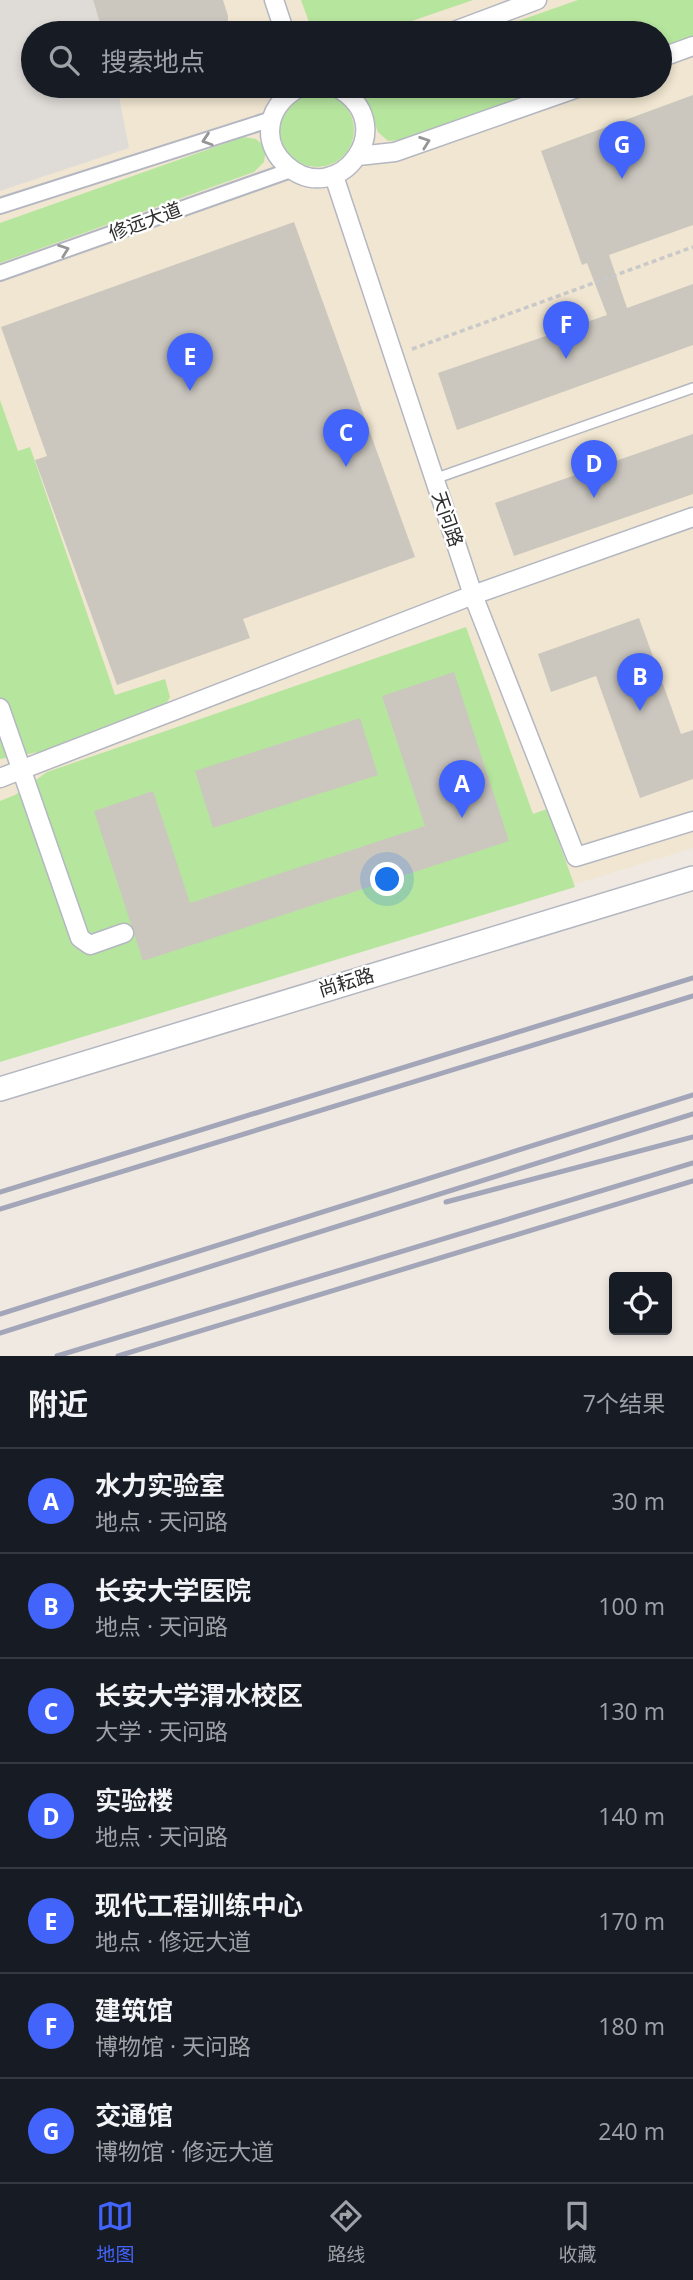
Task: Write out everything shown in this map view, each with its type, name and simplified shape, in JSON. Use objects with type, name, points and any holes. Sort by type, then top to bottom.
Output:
[{"type":"street","points":[[274,0],[281,21]]},
{"type":"street","points":[[481,21],[537,0]]},
{"type":"street","points":[[672,54],[693,46]]},
{"type":"street","points":[[284,98],[278,104],[272,119],[270,133],[273,147],[280,160],[291,170],[304,176],[319,178],[334,176],[348,168],[364,143],[366,129],[363,115],[352,98]]},
{"type":"street","points":[[358,156],[395,152],[549,98]]},
{"type":"street","points":[[0,206],[272,119]]},
{"type":"street","name":"修远大道","points":[[0,273],[291,170]]},
{"type":"street","name":"天问路","points":[[334,176],[473,595],[576,857],[693,821]]},
{"type":"street","points":[[0,778],[473,595],[693,517]]},
{"type":"street","points":[[0,708],[80,938],[90,945],[124,933]]},
{"type":"street","name":"尚耘路","points":[[0,1089],[693,878]]},
{"type":"lane","points":[[434,479],[693,388]]},
{"type":"path","points":[[394,356],[693,247]]},
{"type":"shaded area","points":[[0,0],[693,0],[693,848],[0,1060]]},
{"type":"shaded area","points":[[0,0],[93,0],[99,21],[21,21],[21,98],[119,98],[129,148],[0,191]]},
{"type":"green space","points":[[301,0],[473,0],[412,21],[309,21]]},
{"type":"green space","points":[[578,0],[693,0],[693,37],[672,45],[672,21],[518,21]]},
{"type":"green space","points":[[298,98],[336,98],[348,109],[354,123],[354,137],[348,151],[338,161],[324,167],[310,167],[296,161],[286,151],[280,137],[282,116]]},
{"type":"green space","points":[[365,98],[521,98],[400,140],[388,141],[378,132]]},
{"type":"green space","points":[[243,137],[256,139],[266,148],[264,162],[254,172],[0,263],[0,223]]},
{"type":"green space","points":[[0,400],[18,451],[30,447],[115,695],[165,679],[170,697],[164,708],[39,752],[0,759]]},
{"type":"green space","points":[[466,627],[533,814],[547,809],[575,887],[0,1062],[0,801],[15,795],[47,772]]},
{"type":"building","points":[[93,0],[223,0],[228,16],[228,21],[99,21]]},
{"type":"building","points":[[693,95],[693,225],[609,255],[627,308],[693,284],[693,345],[457,430],[438,373],[607,315],[587,263],[582,265],[541,151]]},
{"type":"building","points":[[294,222],[415,557],[243,619],[250,638],[117,685],[35,460],[47,456],[1,327]]},
{"type":"building","points":[[693,434],[693,494],[514,556],[495,503]]},
{"type":"building","points":[[639,618],[681,734],[693,730],[693,779],[640,798],[596,676],[551,692],[538,654]]},
{"type":"building","points":[[454,672],[509,841],[143,961],[94,811],[153,791],[190,903],[425,826],[382,696]]},
{"type":"building","points":[[360,718],[378,775],[213,828],[195,771]]},
{"type":"railway","points":[[0,1192],[693,978]]},
{"type":"railway","points":[[0,1209],[693,996]]},
{"type":"railway","points":[[0,1314],[693,1095]]},
{"type":"railway","points":[[0,1333],[693,1114]]},
{"type":"railway","points":[[446,1202],[693,1137]]},
{"type":"railway","points":[[57,1356],[693,1163]]},
{"type":"railway","points":[[118,1356],[693,1181]]},
{"type":"place","name":"交通馆","points":[[622,179]]},
{"type":"place","name":"建筑馆","points":[[566,359]]},
{"type":"place","name":"现代工程训练中心","points":[[190,391]]},
{"type":"place","name":"长安大学渭水校区","points":[[346,467]]},
{"type":"place","name":"实验楼","points":[[594,498]]},
{"type":"place","name":"长安大学医院","points":[[640,711]]},
{"type":"place","name":"水力实验室","points":[[462,818]]}]
